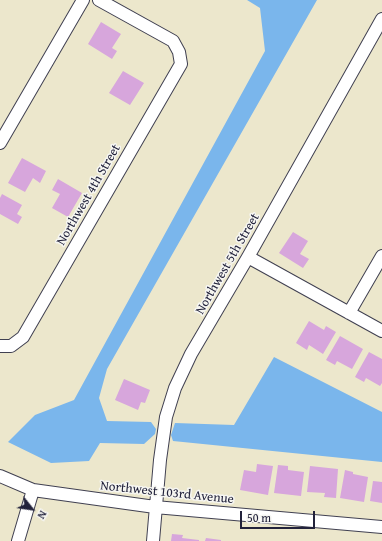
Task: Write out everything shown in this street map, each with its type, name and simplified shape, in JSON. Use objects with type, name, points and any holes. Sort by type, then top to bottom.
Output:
[{"type":"street","points":[[0,143],[82,0]]},
{"type":"street","name":"Northwest 4th Street","points":[[6,346],[23,337],[181,64],[179,52],[173,41],[99,0]]},
{"type":"street","name":"Northwest 5th Street","points":[[153,541],[155,507],[166,417],[175,388],[191,354],[379,33],[382,19]]},
{"type":"street","points":[[349,313],[382,256]]},
{"type":"street","points":[[248,257],[382,330]]},
{"type":"street","name":"Northwest 103rd Avenue","points":[[0,476],[33,490],[155,507],[382,527]]},
{"type":"street","points":[[18,541],[33,490]]},
{"type":"water","points":[[247,0],[317,0],[107,369],[99,398],[107,421],[151,422],[156,429],[155,434],[144,444],[100,443],[89,461],[51,463],[8,442],[35,415],[74,400],[265,51],[260,8]]},
{"type":"water","points":[[274,357],[382,412],[382,462],[173,441],[171,435],[175,423],[234,425]]},
{"type":"building","points":[[101,22],[121,34],[112,48],[117,51],[112,59],[88,44]]},
{"type":"building","points":[[123,71],[144,83],[130,105],[109,93]]},
{"type":"building","points":[[22,158],[46,171],[40,183],[33,178],[25,192],[8,183]]},
{"type":"building","points":[[58,179],[82,193],[68,217],[52,208],[60,194],[52,190]]},
{"type":"building","points":[[2,194],[22,205],[17,214],[22,217],[18,224],[0,214],[0,198]]},
{"type":"building","points":[[293,232],[308,241],[300,254],[309,259],[303,268],[279,253]]},
{"type":"building","points":[[309,321],[324,330],[326,326],[336,332],[323,354],[309,345],[307,350],[296,343]]},
{"type":"building","points":[[340,336],[363,349],[352,369],[337,361],[335,365],[326,360]]},
{"type":"building","points":[[369,352],[382,359],[382,383],[380,386],[366,378],[364,382],[355,377]]},
{"type":"building","points":[[124,379],[150,390],[145,403],[141,402],[138,410],[115,400]]},
{"type":"building","points":[[257,464],[273,466],[268,495],[240,490],[244,470],[256,472]]},
{"type":"building","points":[[278,465],[288,466],[288,470],[304,472],[301,496],[274,493]]},
{"type":"building","points":[[310,466],[338,469],[336,498],[324,497],[325,493],[307,492]]},
{"type":"building","points":[[345,470],[353,472],[353,474],[368,477],[364,502],[340,498]]},
{"type":"building","points":[[373,481],[382,482],[382,503],[370,501]]},
{"type":"building","points":[[172,534],[183,535],[182,538],[199,541],[171,541]]},
{"type":"building","points":[[206,538],[221,540],[221,541],[205,541]]}]
